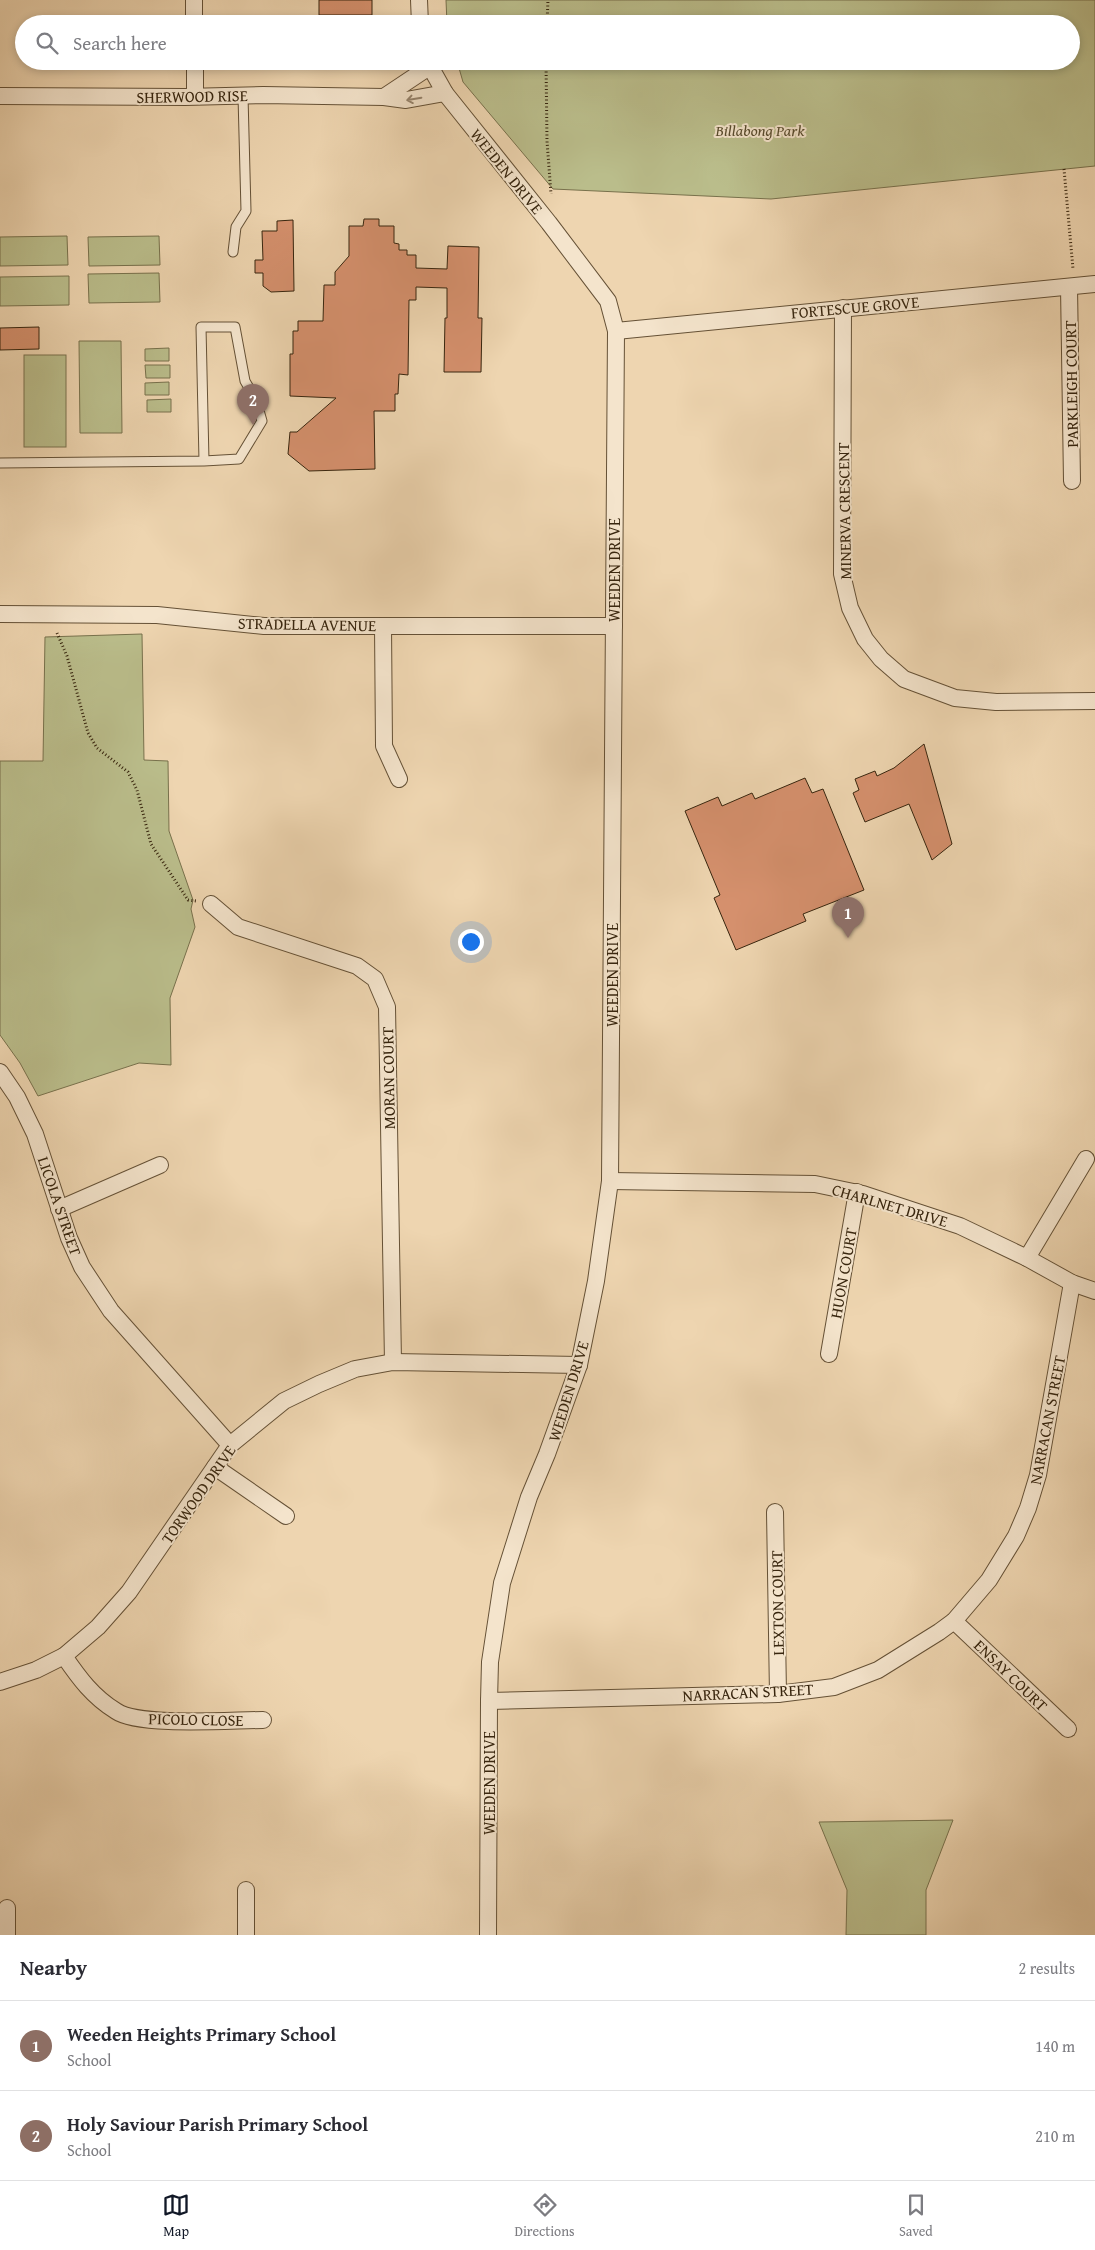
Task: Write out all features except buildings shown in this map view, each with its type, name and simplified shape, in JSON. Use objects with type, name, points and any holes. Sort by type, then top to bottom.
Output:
[{"type":"street","points":[[194,0],[194,15]]},
{"type":"street","points":[[419,0],[420,15]]},
{"type":"street","points":[[195,70],[195,96]]},
{"type":"street","points":[[384,97],[420,70]]},
{"type":"street","name":"WEEDEN DRIVE","points":[[432,70],[445,93],[549,223],[608,301],[616,331],[610,1181],[596,1281],[579,1365],[547,1454],[529,1497],[502,1583],[490,1662],[488,1935]]},
{"type":"street","name":"SHERWOOD RISE","points":[[0,96],[384,97],[406,100],[445,93]]},
{"type":"street","name":"FORTESCUE GROVE","points":[[616,331],[1095,284]]},
{"type":"street","name":"PARKLEIGH COURT","points":[[1069,287],[1072,480]]},
{"type":"street","name":"MINERVA CRESCENT","points":[[843,308],[842,574],[850,608],[866,639],[881,659],[904,679],[955,698],[996,702],[1095,701]]},
{"type":"street","name":"STRADELLA AVENUE","points":[[0,614],[157,615],[264,626],[614,626]]},
{"type":"street","points":[[382,626],[384,746],[399,779]]},
{"type":"street","name":"MORAN COURT","points":[[211,904],[238,927],[357,966],[375,979],[387,1006],[393,1362]]},
{"type":"street","name":"LICOLA STREET","points":[[0,1072],[17,1097],[35,1134],[69,1238],[82,1268],[111,1311],[230,1445]]},
{"type":"street","points":[[1027,1258],[1086,1159]]},
{"type":"street","points":[[59,1209],[160,1165]]},
{"type":"street","name":"CHARLNET DRIVE","points":[[610,1181],[815,1184],[857,1192],[960,1226],[1027,1258],[1072,1283],[1095,1291]]},
{"type":"street","name":"HUON COURT","points":[[829,1354],[857,1192]]},
{"type":"street","name":"NARRACAN STREET","points":[[489,1701],[778,1694],[834,1686],[878,1670],[916,1648],[954,1621],[989,1580],[1016,1536],[1028,1508],[1038,1476],[1072,1283]]},
{"type":"street","name":"TORWOOD DRIVE","points":[[0,1682],[36,1670],[64,1656],[98,1627],[129,1592],[230,1445],[284,1401],[355,1369],[393,1362],[579,1365]]},
{"type":"street","points":[[215,1466],[286,1516]]},
{"type":"street","name":"LEXTON COURT","points":[[775,1512],[778,1694]]},
{"type":"street","name":"ENSAY COURT","points":[[954,1621],[1068,1729]]},
{"type":"street","name":"PICOLO CLOSE","points":[[64,1656],[89,1691],[117,1713],[147,1721],[263,1720]]},
{"type":"street","points":[[246,1890],[246,1935]]},
{"type":"street","points":[[7,1908],[7,1935]]},
{"type":"lane","points":[[233,252],[236,228],[246,212],[243,96]]},
{"type":"lane","points":[[0,463],[204,461],[239,459],[262,421],[256,400],[245,381],[234,327],[201,327],[204,461]]},
{"type":"path","points":[[547,15],[548,0]]},
{"type":"path","points":[[546,70],[547,141],[551,194]]},
{"type":"path","points":[[1064,169],[1073,269]]},
{"type":"path","points":[[56,633],[67,656],[88,733],[98,748],[128,772],[137,790],[151,844],[188,900],[211,904]]},
{"type":"green space","name":"Billabong Park","points":[[446,0],[1095,0],[1095,166],[771,199],[553,189],[463,82],[460,70],[1080,70],[1080,15],[447,15]]},
{"type":"green space","points":[[67,236],[68,265],[0,266],[0,237]]},
{"type":"green space","points":[[159,236],[160,265],[89,266],[88,237]]},
{"type":"green space","points":[[159,273],[160,302],[89,303],[88,274]]},
{"type":"green space","points":[[69,276],[69,305],[0,306],[0,277]]},
{"type":"green space","points":[[79,341],[121,341],[122,433],[80,433]]},
{"type":"green space","points":[[169,348],[169,361],[145,361],[145,349]]},
{"type":"green space","points":[[24,355],[66,355],[66,447],[24,447]]},
{"type":"green space","points":[[145,365],[170,365],[170,378],[146,378]]},
{"type":"green space","points":[[169,382],[169,395],[145,395],[145,383]]},
{"type":"green space","points":[[171,399],[171,412],[147,412],[147,400]]},
{"type":"green space","points":[[142,634],[144,760],[168,761],[169,831],[193,900],[191,909],[195,927],[170,998],[171,1065],[139,1063],[38,1096],[20,1063],[0,1035],[0,761],[43,761],[45,637]]},
{"type":"green space","points":[[953,1820],[926,1890],[926,1935],[846,1935],[847,1890],[819,1822]]},
{"type":"place","name":"Holy Saviour Parish Primary School","points":[[253,425]]},
{"type":"place","name":"Weeden Heights Primary School","points":[[848,938]]}]
